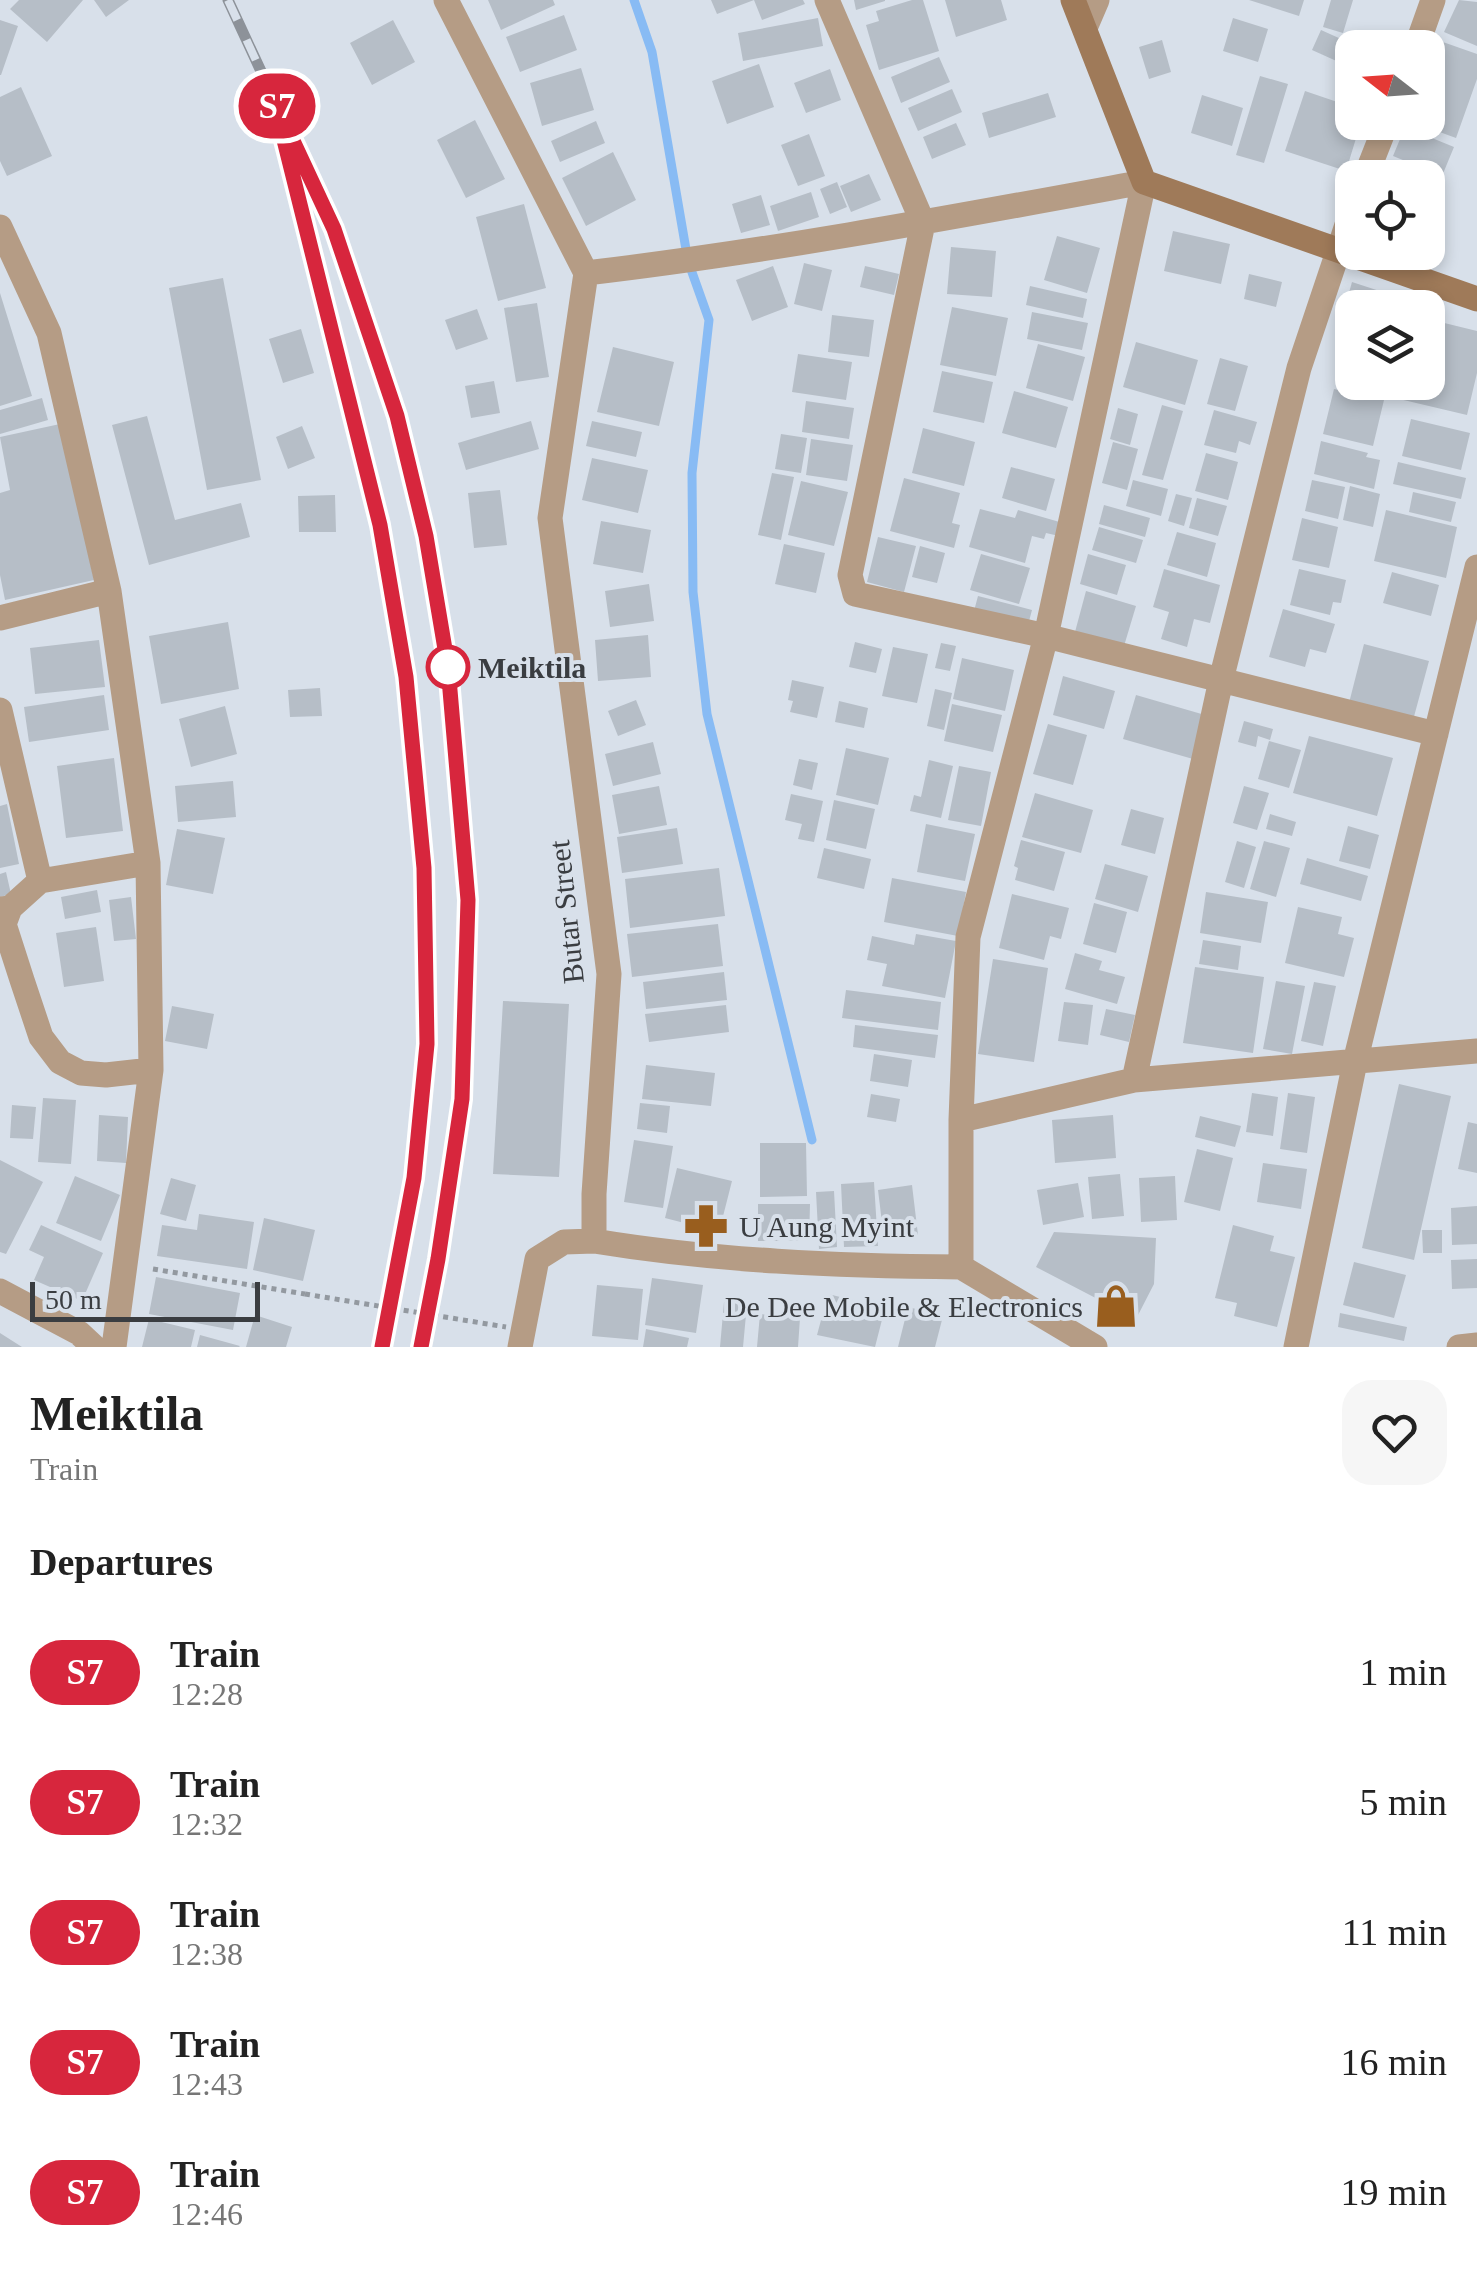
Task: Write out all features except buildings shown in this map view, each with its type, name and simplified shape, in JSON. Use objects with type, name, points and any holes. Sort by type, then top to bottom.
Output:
[{"type":"street","points":[[446,0],[586,273],[688,261],[923,223],[1144,182],[1335,249]]},
{"type":"street","points":[[827,0],[923,223],[850,575],[854,594],[1046,636],[1436,734]]},
{"type":"street","points":[[961,1266],[960,1120],[968,937],[1046,636],[1144,182],[1073,0]]},
{"type":"street","points":[[1085,28],[1097,0]]},
{"type":"street","points":[[1422,30],[1433,0]]},
{"type":"street","points":[[0,228],[49,333],[110,591],[148,864],[151,1070],[114,1347]]},
{"type":"street","points":[[1134,1080],[1220,680],[1300,368],[1335,256]]},
{"type":"street","points":[[1395,270],[1477,298]]},
{"type":"street","name":"Butar Street","points":[[586,273],[550,518],[608,974],[594,1241]]},
{"type":"street","points":[[1296,1347],[1355,1062],[1477,567]]},
{"type":"street","points":[[0,618],[110,591]]},
{"type":"street","points":[[0,710],[40,881]]},
{"type":"street","points":[[148,864],[40,881],[5,909],[4,924],[41,1036],[60,1062],[81,1073],[151,1070]]},
{"type":"street","points":[[960,1120],[1134,1080],[1477,1051]]},
{"type":"street","points":[[513,1337],[537,1259],[564,1242],[594,1241],[657,1252],[864,1266],[961,1266],[1095,1347]]},
{"type":"street","points":[[0,1292],[82,1342]]},
{"type":"street","points":[[1459,1347],[1477,1344]]},
{"type":"path","points":[[126,1264],[305,1294],[513,1337]]},
{"type":"waterway","points":[[634,0],[652,52],[688,261],[709,320],[692,473],[693,592],[707,714],[812,1140]]},
{"type":"railway","points":[[228,0],[334,229],[397,416],[425,536],[448,667],[468,900],[462,1099],[421,1347]]},
{"type":"railway","points":[[287,149],[380,525],[406,677],[424,868],[427,1044],[414,1178],[382,1347]]},
{"type":"train","name":"S7","points":[[382,1347],[414,1178],[427,1044],[424,868],[406,677],[380,525],[274,100],[334,229],[397,416],[426,536],[448,667],[468,900],[462,1099],[421,1347]]},
{"type":"place","name":"Meiktila","points":[[448,667]]},
{"type":"place","name":"U Aung Myint","points":[[706,1226]]},
{"type":"place","name":"De Dee Mobile & Electronics","points":[[1116,1306]]}]
